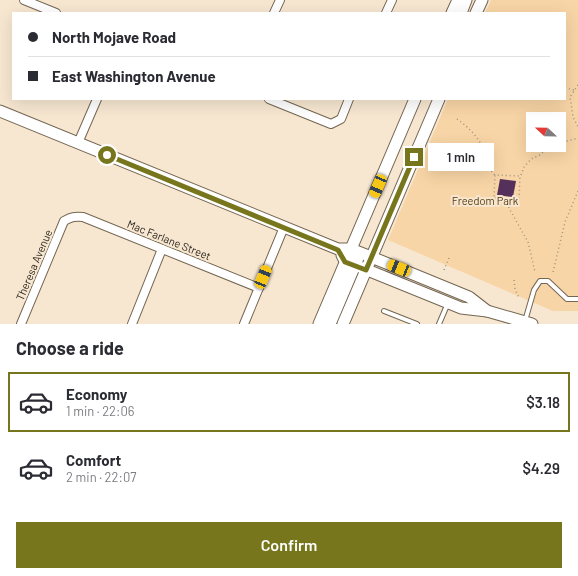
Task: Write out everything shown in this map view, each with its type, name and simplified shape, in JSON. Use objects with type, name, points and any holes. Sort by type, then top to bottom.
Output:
[{"type":"street","points":[[24,0],[54,12]]},
{"type":"street","points":[[274,12],[280,0]]},
{"type":"street","points":[[386,12],[392,0]]},
{"type":"street","points":[[452,12],[458,0]]},
{"type":"street","points":[[461,12],[466,0]]},
{"type":"street","points":[[476,12],[482,0]]},
{"type":"street","points":[[78,143],[97,100]]},
{"type":"street","points":[[271,100],[331,124],[341,119],[349,100]]},
{"type":"street","points":[[318,324],[356,250],[415,100]]},
{"type":"street","points":[[432,115],[436,100]]},
{"type":"street","points":[[343,324],[439,100]]},
{"type":"street","points":[[0,112],[338,250],[356,250],[469,297],[487,311]]},
{"type":"street","name":"Mac Farlane Street","points":[[70,218],[76,216],[83,217],[258,288]]},
{"type":"street","name":"Theresa Avenue","points":[[21,324],[64,221],[70,218]]},
{"type":"street","points":[[244,324],[284,227]]},
{"type":"street","points":[[132,324],[162,249]]},
{"type":"street","points":[[338,250],[350,263],[461,308],[487,311],[530,323]]},
{"type":"street","points":[[330,324],[350,263]]},
{"type":"lane","points":[[530,323],[534,290],[540,281],[548,281],[567,299],[578,299]]},
{"type":"lane","points":[[439,324],[448,303]]},
{"type":"lane","points":[[384,311],[417,324]]},
{"type":"path","points":[[578,85],[570,97],[573,117],[578,127]]},
{"type":"path","points":[[566,88],[574,90]]},
{"type":"path","points":[[457,119],[467,126],[475,135],[487,156],[489,169],[495,175],[520,176]]},
{"type":"path","points":[[566,141],[578,138]]},
{"type":"path","points":[[495,175],[494,198],[519,199],[520,176],[524,167],[532,159],[543,152]]},
{"type":"path","points":[[553,272],[565,222],[578,192]]},
{"type":"path","points":[[508,199],[509,208],[528,242],[535,272]]},
{"type":"path","points":[[444,270],[449,258]]},
{"type":"path","points":[[514,280],[515,289],[519,298]]},
{"type":"green space","name":"Freedom Park","points":[[491,0],[578,0],[578,311],[553,311],[388,240],[448,100],[566,100],[566,12],[485,12]]},
{"type":"building","points":[[500,179],[516,181],[513,197],[497,195]]},
{"type":"route","points":[[107,155],[338,250],[345,262],[366,270],[414,157]]}]
